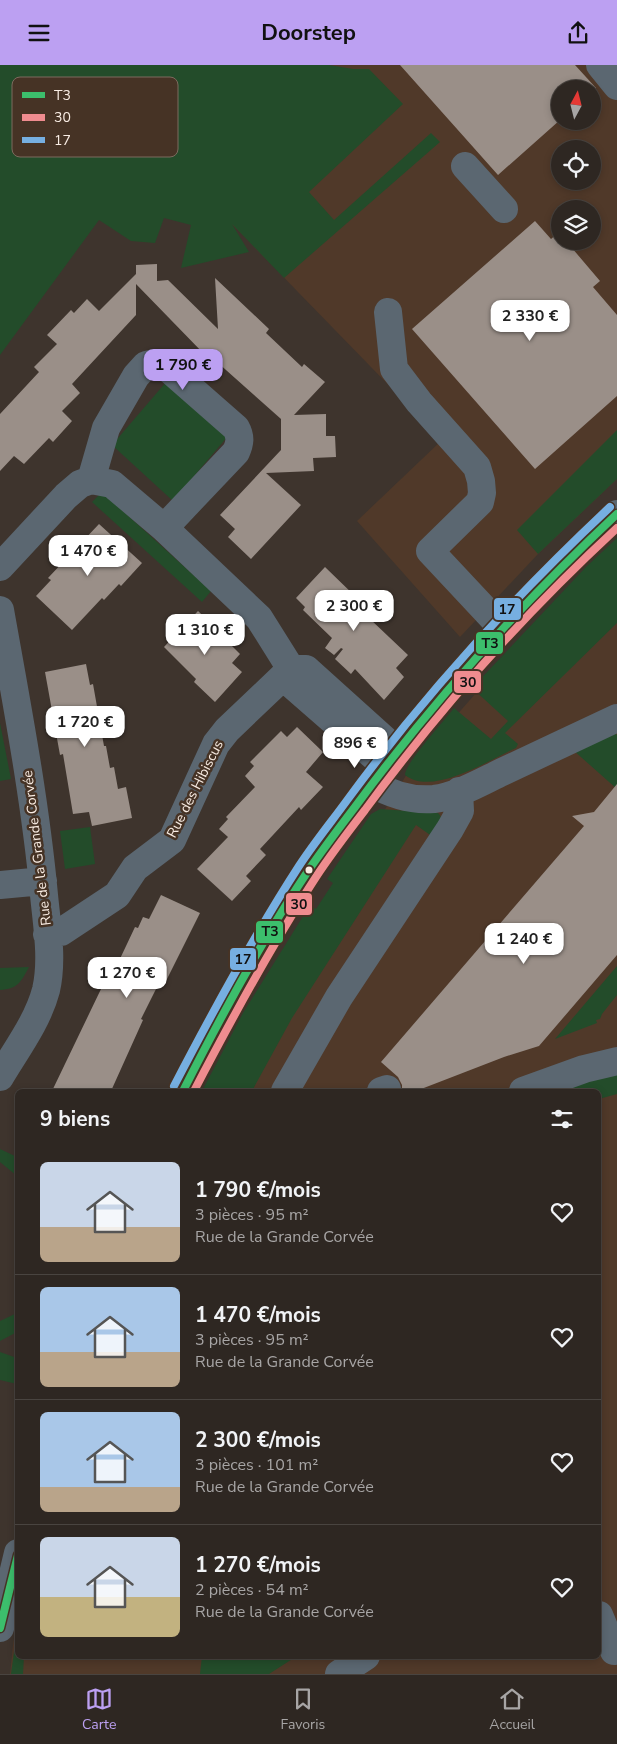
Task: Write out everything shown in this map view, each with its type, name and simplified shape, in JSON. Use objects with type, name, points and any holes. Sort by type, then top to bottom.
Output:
[{"type":"street","points":[[600,65],[617,86]]},
{"type":"street","points":[[466,166],[504,209]]},
{"type":"street","points":[[388,312],[394,369],[419,402],[476,467],[481,481],[482,493],[480,502],[430,551],[502,628]]},
{"type":"street","points":[[91,481],[106,428],[136,376],[146,365],[154,363],[163,364],[236,428],[240,435],[240,443],[236,452],[164,527]]},
{"type":"street","points":[[0,567],[66,496],[80,484],[91,481],[112,483],[164,527],[259,618],[291,669],[306,669],[384,767],[384,790],[417,798],[434,799],[459,791],[617,717]]},
{"type":"street","points":[[184,1089],[210,1038],[309,870],[384,767],[440,698],[502,628],[536,592],[617,514]]},
{"type":"street","name":"Rue de la Grande Corvée","points":[[0,610],[23,739],[38,840],[49,968],[46,989],[40,1009],[0,1077]]},
{"type":"street","name":"Rue des Hibiscus","points":[[47,934],[61,931],[117,895],[135,868],[172,840],[216,743],[227,730],[291,669]]},
{"type":"street","points":[[286,1089],[339,997],[450,829],[460,811],[459,791]]},
{"type":"street","points":[[0,885],[42,881]]},
{"type":"street","points":[[529,1089],[584,1069],[617,1061]]},
{"type":"street","points":[[0,1628],[15,1566]]},
{"type":"street","points":[[601,1620],[614,1651]]},
{"type":"street","points":[[339,1674],[362,1659]]},
{"type":"shaded area","points":[[210,65],[617,65],[617,479],[538,554],[460,637],[357,521],[442,440],[167,157],[178,157],[178,110]]},
{"type":"shaded area","points":[[617,545],[617,1674],[10,1674],[15,1632],[15,1659],[601,1659],[601,1089],[211,1089],[412,766],[534,627]]},
{"type":"green space","points":[[0,65],[329,65],[353,69],[369,69],[403,104],[309,192],[334,220],[431,133],[440,142],[284,278],[232,224],[249,252],[181,268],[191,225],[164,218],[155,243],[131,241],[99,220],[0,355]]},
{"type":"green space","points":[[167,381],[228,436],[173,501],[112,445]]},
{"type":"green space","points":[[617,430],[617,479],[538,554],[517,530]]},
{"type":"green space","points":[[102,492],[211,591],[202,602],[92,502]]},
{"type":"green space","points":[[617,538],[617,623],[505,733],[518,744],[516,748],[476,768],[445,779],[430,782],[416,781],[405,775],[411,761],[454,708],[491,739],[508,721],[472,688],[586,567]]},
{"type":"green space","points":[[0,723],[11,779],[0,781]]},
{"type":"green space","points":[[611,731],[617,735],[617,789],[573,750]]},
{"type":"green space","points":[[380,809],[438,813],[441,822],[433,837],[416,825],[292,1018],[253,1089],[203,1089],[243,1013],[310,905],[316,909],[333,883],[327,879],[371,814]]},
{"type":"green space","points":[[90,827],[95,864],[65,869],[60,831]]},
{"type":"green space","points":[[617,966],[617,995],[600,1019],[596,1020],[597,1023],[555,1039]]},
{"type":"green space","points":[[29,967],[18,984],[11,988],[0,990],[0,968]]},
{"type":"green space","points":[[617,1072],[617,1094],[601,1098],[601,1089],[562,1089]]},
{"type":"green space","points":[[0,1149],[15,1156],[15,1174],[0,1162]]},
{"type":"green space","points":[[15,1314],[15,1333],[0,1341],[0,1321]]},
{"type":"green space","points":[[0,1352],[15,1357],[15,1384],[0,1380]]},
{"type":"green space","points":[[15,1645],[15,1659],[24,1659],[23,1674],[11,1674]]},
{"type":"green space","points":[[202,1659],[292,1659],[269,1674],[200,1674]]},
{"type":"building","points":[[400,65],[575,65],[589,80],[551,80],[551,128],[498,175]]},
{"type":"building","points":[[535,221],[551,239],[551,250],[574,250],[600,281],[593,287],[617,315],[617,396],[535,469],[412,329]]},
{"type":"building","points":[[157,264],[157,281],[168,280],[218,329],[215,278],[269,329],[266,333],[302,367],[304,364],[325,382],[294,415],[326,414],[326,436],[335,436],[336,457],[313,458],[314,471],[266,473],[301,505],[251,559],[228,537],[235,529],[220,515],[281,450],[281,419],[217,362],[215,364],[205,355],[136,284],[136,315],[72,384],[80,393],[62,411],[72,421],[53,442],[49,438],[24,464],[14,456],[0,471],[0,414],[39,372],[34,367],[57,344],[47,335],[71,310],[74,313],[87,299],[99,311],[136,274],[136,265]]},
{"type":"building","points":[[99,524],[142,563],[121,586],[119,584],[104,600],[102,598],[72,630],[36,596],[51,580],[48,578]]},
{"type":"building","points":[[325,567],[359,600],[365,592],[381,610],[370,619],[408,655],[396,668],[404,677],[384,700],[355,669],[351,674],[335,659],[343,649],[341,648],[334,655],[325,648],[332,638],[303,610],[305,607],[296,598]]},
{"type":"building","points":[[198,611],[240,654],[232,663],[242,672],[215,702],[194,682],[196,679],[164,647]]},
{"type":"building","points":[[86,664],[90,685],[93,684],[104,746],[106,746],[110,768],[114,767],[118,789],[126,787],[132,818],[92,826],[89,812],[73,814],[63,754],[60,755],[45,672]]},
{"type":"building","points":[[297,727],[323,752],[306,772],[323,787],[301,810],[299,807],[260,849],[266,855],[246,876],[251,881],[232,901],[197,869],[228,837],[219,829],[228,819],[226,817],[255,787],[245,776],[254,766],[250,762],[281,731],[287,737]]},
{"type":"building","points":[[617,784],[617,955],[539,1046],[504,1057],[421,1089],[402,1089],[398,1077],[381,1062],[584,826],[572,816],[594,812]]},
{"type":"building","points":[[161,895],[200,913],[164,985],[159,983],[141,1019],[143,1020],[112,1089],[53,1089],[114,962],[118,963],[135,927],[138,928],[143,917],[149,919]]},
{"type":"transit line","name":"17","points":[[174,1086],[219,1002],[282,893],[305,857],[348,799],[408,721],[472,647],[505,611],[610,507]]},
{"type":"transit line","name":"T3","points":[[184,1089],[258,952],[291,897],[337,831],[415,729],[447,691],[512,618],[617,514]]},
{"type":"transit line","name":"30","points":[[195,1089],[237,1009],[283,929],[316,877],[346,835],[423,735],[484,663],[549,594],[617,528]]},
{"type":"transit line","name":"T3","points":[[0,1628],[15,1567]]}]
